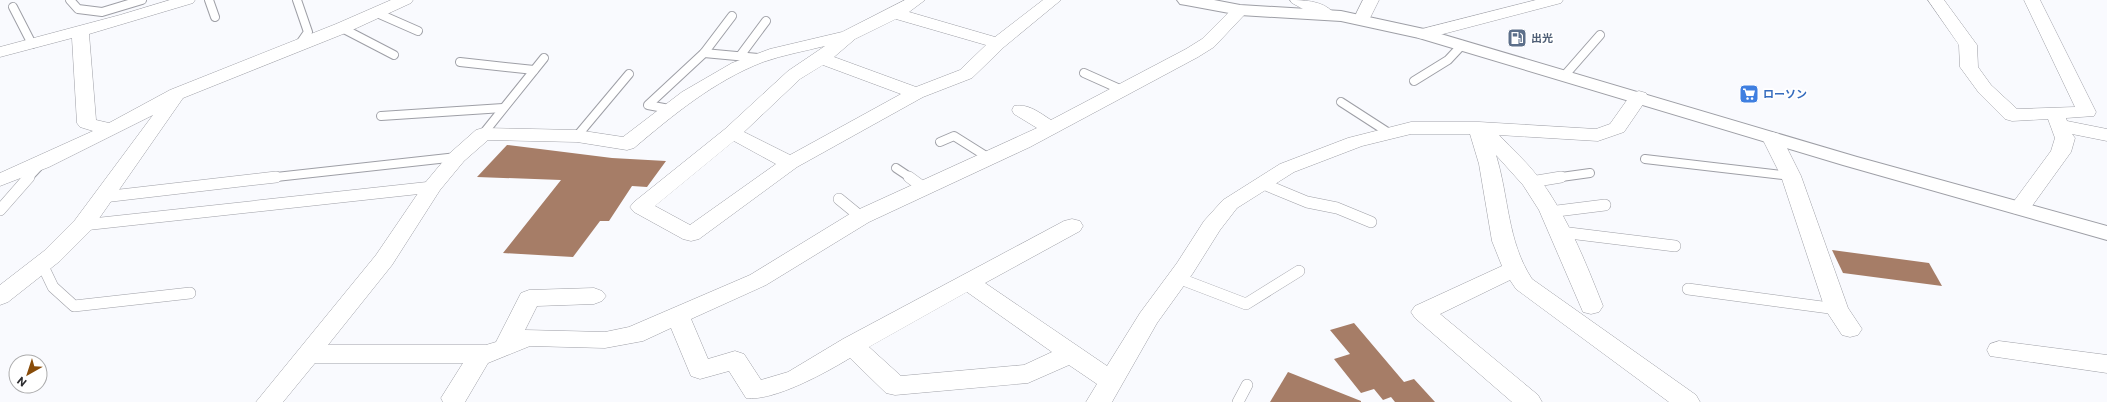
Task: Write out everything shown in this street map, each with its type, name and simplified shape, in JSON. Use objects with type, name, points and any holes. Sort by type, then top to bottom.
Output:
[{"type":"street","points":[[0,52],[80,32],[187,0]]},
{"type":"street","points":[[0,180],[42,163],[111,130],[177,94],[299,46],[405,0]]},
{"type":"street","points":[[917,0],[849,36],[822,58],[794,76],[732,133],[641,207],[691,234],[790,163],[916,93],[966,74],[998,43],[1053,0]]},
{"type":"street","points":[[1186,0],[1240,10],[1327,15],[1361,20],[1424,34],[1639,97],[1772,138],[2107,233]]},
{"type":"street","points":[[1298,0],[1327,15]]},
{"type":"street","points":[[1361,20],[1370,0]]},
{"type":"street","points":[[1424,34],[1555,0]]},
{"type":"street","points":[[1936,0],[1968,45],[1969,67],[1985,89],[2012,115],[2057,119],[2107,135]]},
{"type":"street","points":[[2032,0],[2086,112],[2057,119]]},
{"type":"street","points":[[309,354],[490,354],[527,338],[606,340],[634,335],[678,317],[758,280],[861,217],[1051,128],[1192,53],[1208,42],[1240,10]]},
{"type":"street","points":[[895,13],[998,43]]},
{"type":"street","points":[[80,32],[88,123],[111,130]]},
{"type":"street","points":[[269,402],[384,260],[432,187],[457,157],[483,134],[577,136],[627,144],[669,109],[711,80],[749,57],[849,36]]},
{"type":"street","points":[[822,58],[916,93]]},
{"type":"street","points":[[0,297],[42,264],[83,225],[177,94]]},
{"type":"street","points":[[1099,402],[1148,319],[1178,278],[1212,226],[1230,204],[1261,182],[1287,168],[1320,154],[1355,142],[1410,128],[1482,128],[1598,135],[1617,128],[1639,97]]},
{"type":"street","points":[[1021,110],[1051,128]]},
{"type":"street","points":[[2020,208],[2061,152],[2065,138],[2057,119]]},
{"type":"street","points":[[1482,128],[1496,145],[1512,159],[1531,182],[1561,232],[1591,306]]},
{"type":"street","points":[[1482,128],[1504,248],[1513,270],[1524,284],[1673,399]]},
{"type":"street","points":[[732,133],[790,163]]},
{"type":"street","points":[[1772,138],[1791,176],[1837,309],[1850,329]]},
{"type":"street","points":[[678,317],[700,370],[735,360],[755,390],[797,378],[852,345],[1072,226]]},
{"type":"street","points":[[1513,270],[1423,312],[1529,402]]},
{"type":"street","points":[[968,282],[1112,382]]},
{"type":"street","points":[[505,347],[529,298],[594,296]]},
{"type":"street","points":[[852,345],[895,386],[1028,374],[1070,354]]},
{"type":"street","points":[[1999,350],[2107,364]]},
{"type":"street","points":[[454,398],[481,354]]},
{"type":"lane","points":[[70,0],[78,9],[102,12],[142,0]]},
{"type":"lane","points":[[209,0],[215,17]]},
{"type":"lane","points":[[297,0],[308,32],[299,46]]},
{"type":"lane","points":[[13,6],[32,44]]},
{"type":"lane","points":[[377,13],[418,31]]},
{"type":"lane","points":[[669,109],[648,105],[704,53],[732,16]]},
{"type":"lane","points":[[704,53],[749,57],[766,21]]},
{"type":"lane","points":[[342,28],[394,55]]},
{"type":"lane","points":[[1565,75],[1600,35]]},
{"type":"lane","points":[[1414,81],[1448,60],[1462,45]]},
{"type":"lane","points":[[483,134],[544,58]]},
{"type":"lane","points":[[460,62],[534,70]]},
{"type":"lane","points":[[1084,73],[1122,90]]},
{"type":"lane","points":[[577,136],[629,74]]},
{"type":"lane","points":[[1341,102],[1389,133]]},
{"type":"lane","points":[[381,116],[503,108]]},
{"type":"lane","points":[[940,142],[954,136],[989,158]]},
{"type":"lane","points":[[103,197],[457,157]]},
{"type":"lane","points":[[1644,159],[1791,176]]},
{"type":"lane","points":[[0,210],[42,163]]},
{"type":"lane","points":[[896,168],[924,188]]},
{"type":"lane","points":[[1531,182],[1590,173]]},
{"type":"lane","points":[[1261,182],[1307,202],[1337,208],[1371,222]]},
{"type":"lane","points":[[83,225],[432,187]]},
{"type":"lane","points":[[839,199],[861,217]]},
{"type":"lane","points":[[1549,212],[1605,205]]},
{"type":"lane","points":[[1561,232],[1675,246]]},
{"type":"lane","points":[[42,264],[53,287],[74,306],[190,293]]},
{"type":"lane","points":[[1178,278],[1246,304],[1299,271]]},
{"type":"lane","points":[[1688,289],[1837,309]]},
{"type":"lane","points":[[1238,402],[1247,385]]},
{"type":"building","points":[[507,145],[612,158],[666,161],[647,187],[632,186],[609,221],[600,221],[573,257],[503,253],[561,180],[477,177]]},
{"type":"building","points":[[1832,250],[1929,263],[1942,286],[1843,273]]},
{"type":"building","points":[[1354,323],[1404,382],[1414,379],[1435,402],[1395,402],[1391,397],[1383,400],[1374,389],[1361,393],[1334,359],[1350,354],[1330,330]]},
{"type":"building","points":[[1288,372],[1361,401],[1361,402],[1270,402]]},
{"type":"place","name":"出光","points":[[1517,38]]},
{"type":"place","name":"ローソン","points":[[1749,94]]}]
